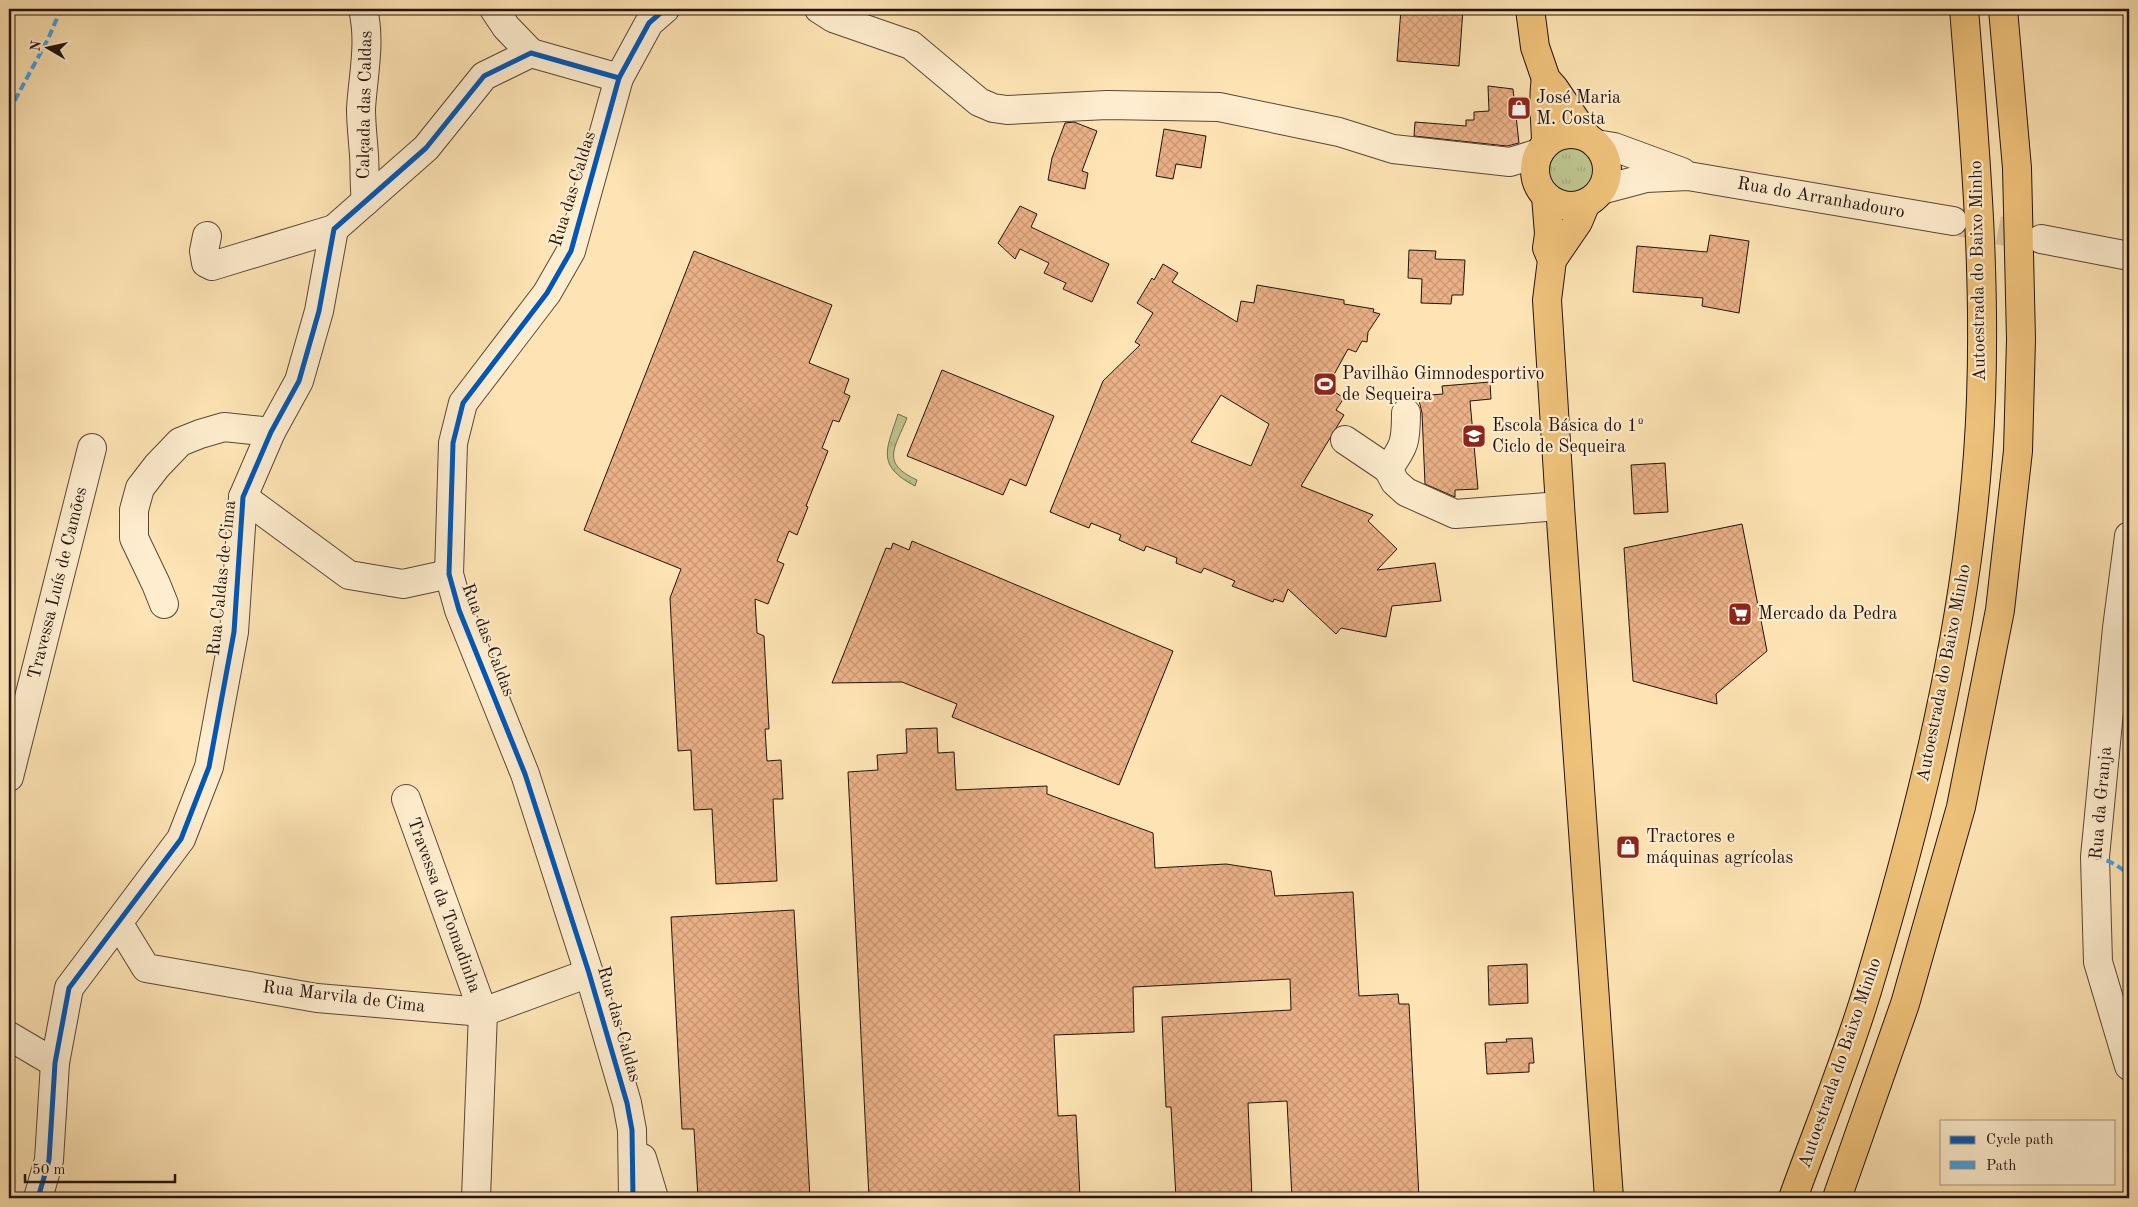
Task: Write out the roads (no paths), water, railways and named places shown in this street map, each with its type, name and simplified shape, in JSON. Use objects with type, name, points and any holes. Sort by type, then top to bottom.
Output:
[{"type":"main road","points":[[1530,9],[1535,48],[1546,79],[1606,162],[1606,177],[1552,260]]},
{"type":"main road","name":"Autoestrada do Baixo Minho","points":[[1793,1198],[1866,994],[1919,805],[1961,604],[1978,454],[1982,343],[1977,169],[1964,9]]},
{"type":"main road","points":[[1836,1198],[1905,1004],[1961,808],[2000,610],[2018,451],[2021,339],[2017,168],[2003,9]]},
{"type":"main road","points":[[1546,79],[1543,97],[1546,118],[1542,167],[1549,234],[1547,248],[1552,260],[1548,300],[1560,506],[1609,1198]]},
{"type":"main road","points":[[1542,167],[1555,138],[1565,134],[1576,134],[1591,141]]},
{"type":"main road","points":[[1542,167],[1562,205],[1574,206],[1593,196]]},
{"type":"street","name":"Calçada das Caldas","points":[[363,9],[367,41],[367,61],[361,110],[364,159],[363,181],[366,202]]},
{"type":"street","points":[[494,9],[506,27],[530,53],[620,78]]},
{"type":"street","name":"Rua das Caldas","points":[[654,1198],[589,973],[525,774],[459,610],[449,574],[453,443],[463,403],[547,293],[571,251],[620,78],[649,23],[665,9]]},
{"type":"street","points":[[819,9],[834,18],[911,45],[979,102],[994,108],[1007,110],[1107,105],[1219,107],[1339,132],[1393,150],[1510,162],[1526,159],[1542,167]]},
{"type":"street","points":[[207,236],[204,251],[206,263],[212,266],[334,229],[426,148],[484,76],[530,53]]},
{"type":"street","name":"Rua do Arranhadouro","points":[[1591,141],[1678,169],[1688,176]]},
{"type":"street","name":"Rua do Arranhadouro","points":[[1593,196],[1646,178],[1688,176],[1954,221]]},
{"type":"street","name":"Rua Caldas de Cima","points":[[38,1198],[49,1160],[55,1063],[69,988],[119,924],[181,839],[209,767],[234,632],[242,497],[271,432],[299,382],[320,311],[334,229]]},
{"type":"street","points":[[2041,239],[2129,256]]},
{"type":"street","points":[[1388,469],[1402,449],[1406,437],[1406,413]]},
{"type":"street","points":[[164,604],[134,538],[134,510],[140,488],[157,466],[180,442],[224,427],[271,432]]},
{"type":"street","points":[[1345,440],[1388,469],[1395,482],[1406,492],[1455,514],[1560,506]]},
{"type":"street","name":"Travessa Luís de Camões","points":[[9,777],[92,448]]},
{"type":"street","points":[[242,497],[349,575],[403,584],[449,574]]},
{"type":"street","name":"Rua da Granja","points":[[2129,536],[2116,628],[2095,857],[2098,962],[2129,1066]]},
{"type":"street","name":"Travessa da Tomadinha","points":[[406,799],[483,1012]]},
{"type":"street","name":"Rua Marvila de Cima","points":[[119,924],[146,968],[317,998],[483,1012],[589,973]]},
{"type":"street","points":[[476,1198],[483,1012]]},
{"type":"street","points":[[9,1036],[55,1063]]},
{"type":"street","name":"Rua das Caldas","points":[[627,1103],[632,1130],[633,1198]]},
{"type":"tunnel","points":[[1957,222],[2041,239]]},
{"type":"place","name":"José Maria M. Costa","points":[[1519,108]]},
{"type":"place","name":"Pavilhão Gimnodesportivo de Sequeira","points":[[1325,384]]},
{"type":"place","name":"Escola Básica do 1º Ciclo de Sequeira","points":[[1474,436]]},
{"type":"place","name":"Mercado da Pedra","points":[[1740,614]]},
{"type":"place","name":"Tractores e máquinas agrícolas","points":[[1628,847]]}]
